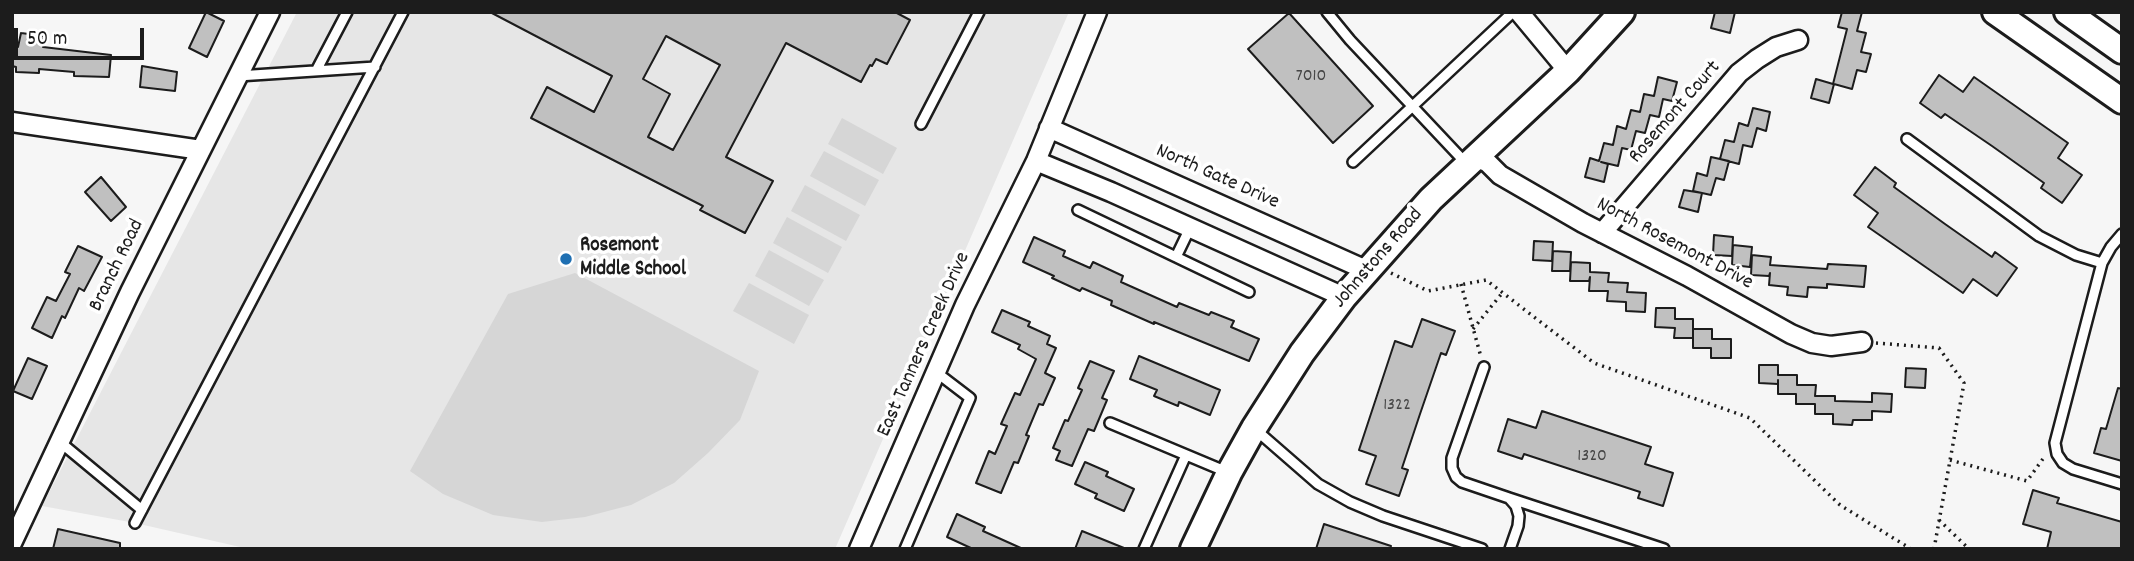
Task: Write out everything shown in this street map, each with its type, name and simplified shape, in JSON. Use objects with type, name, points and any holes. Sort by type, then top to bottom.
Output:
[{"type":"street","name":"Branch Road","points":[[12,543],[130,292],[270,12]]},
{"type":"street","name":"East Tanners Creek Drive","points":[[859,549],[965,305],[1036,161],[1097,12]]},
{"type":"street","points":[[1519,12],[1568,71]]},
{"type":"street","name":"Johnstons Road","points":[[1193,549],[1254,428],[1302,353],[1344,297],[1378,271],[1431,199],[1568,71],[1622,12]]},
{"type":"street","points":[[1995,12],[2122,101]]},
{"type":"street","points":[[2067,12],[2122,51]]},
{"type":"street","name":"Rosemont Court","points":[[1602,233],[1739,73],[1776,47],[1798,40]]},
{"type":"street","points":[[12,122],[201,150]]},
{"type":"street","name":"North Gate Drive","points":[[1049,128],[1378,271]]},
{"type":"street","name":"North Rosemont Drive","points":[[1474,157],[1487,162],[1500,175],[1602,233],[1687,276],[1791,334],[1812,343],[1831,346],[1862,342]]},
{"type":"street","points":[[1036,161],[1344,297]]},
{"type":"lane","points":[[316,71],[347,12]]},
{"type":"lane","points":[[135,523],[403,12]]},
{"type":"lane","points":[[921,124],[979,12]]},
{"type":"lane","points":[[1327,12],[1462,159],[1474,157]]},
{"type":"lane","points":[[1353,162],[1513,12]]},
{"type":"lane","points":[[238,76],[375,67]]},
{"type":"lane","points":[[1907,139],[2039,236],[2076,255],[2102,263]]},
{"type":"lane","points":[[1078,210],[1249,292]]},
{"type":"lane","points":[[1176,257],[1191,228]]},
{"type":"lane","points":[[2122,234],[2102,263],[2055,443],[2057,454],[2063,463],[2073,469],[2122,484]]},
{"type":"lane","points":[[1483,367],[1452,458],[1456,477],[1462,482],[1664,549]]},
{"type":"lane","points":[[905,549],[970,398],[936,372]]},
{"type":"lane","points":[[1110,423],[1229,473]]},
{"type":"lane","points":[[1254,428],[1318,484],[1350,502],[1383,516],[1482,549]]},
{"type":"lane","points":[[60,442],[142,510]]},
{"type":"lane","points":[[1144,549],[1186,455]]},
{"type":"lane","points":[[1510,498],[1519,516],[1510,549]]},
{"type":"path","points":[[1378,271],[1428,291],[1486,280],[1594,363],[1750,418],[1840,505],[1911,549]]},
{"type":"path","points":[[1461,285],[1483,367]]},
{"type":"path","points":[[1473,328],[1503,292]]},
{"type":"path","points":[[1862,342],[1939,348],[1964,383],[1934,549]]},
{"type":"path","points":[[1950,460],[2027,481],[2055,443]]},
{"type":"path","points":[[1939,520],[1969,549]]},
{"type":"shaded area","name":"Rosemont Middle School","points":[[297,12],[1069,12],[835,549],[249,549],[135,523],[42,506]]},
{"type":"shaded area","points":[[842,118],[897,148],[883,174],[828,144]]},
{"type":"shaded area","points":[[824,151],[879,180],[865,206],[810,176]]},
{"type":"shaded area","points":[[805,185],[860,215],[846,241],[791,211]]},
{"type":"shaded area","points":[[787,217],[842,247],[828,273],[773,243]]},
{"type":"shaded area","points":[[769,250],[824,280],[809,306],[755,276]]},
{"type":"shaded area","points":[[575,273],[759,371],[740,420],[674,483],[631,505],[585,517],[542,522],[493,515],[443,494],[410,471],[508,294]]},
{"type":"shaded area","points":[[749,283],[809,315],[794,344],[733,311]]},
{"type":"building","points":[[206,12],[224,21],[207,57],[189,48]]},
{"type":"building","points":[[490,12],[895,12],[910,20],[887,64],[876,59],[861,82],[786,43],[726,157],[773,181],[745,233],[700,210],[703,206],[531,118],[547,87],[594,112],[612,76]],"holes":[[[666,36],[720,65],[673,150],[648,137],[670,94],[643,79]]]},
{"type":"building","points":[[1715,12],[1735,12],[1730,33],[1711,28]]},
{"type":"building","points":[[1842,12],[1862,12],[1857,31],[1866,33],[1861,52],[1871,54],[1866,72],[1857,70],[1852,89],[1834,84],[1829,103],[1811,98],[1816,79],[1833,84],[1847,29],[1838,27]]},
{"type":"building","points":[[1289,13],[1373,106],[1333,143],[1248,49]]},
{"type":"building","points":[[21,33],[44,36],[43,47],[111,55],[109,77],[74,76],[74,72],[39,69],[39,73],[16,72],[16,67],[12,66],[12,46],[18,47]]},
{"type":"building","points":[[142,66],[177,72],[175,91],[140,87]]},
{"type":"building","points":[[1939,75],[1963,92],[1974,77],[2068,143],[2058,158],[2082,175],[2062,203],[2041,188],[2044,183],[1992,146],[1945,114],[1941,118],[1920,103]]},
{"type":"building","points":[[1658,77],[1677,82],[1672,101],[1663,99],[1659,117],[1650,115],[1645,133],[1636,131],[1631,150],[1622,148],[1618,166],[1601,162],[1608,164],[1604,182],[1585,177],[1590,158],[1599,161],[1604,143],[1613,145],[1617,126],[1626,129],[1631,110],[1640,112],[1644,94],[1654,96]]},
{"type":"building","points":[[1753,108],[1770,112],[1766,131],[1757,128],[1752,147],[1743,145],[1739,164],[1720,159],[1725,140],[1734,142],[1739,123],[1748,126]]},
{"type":"building","points":[[1711,157],[1729,161],[1724,180],[1716,178],[1711,195],[1693,191],[1697,173],[1707,176]]},
{"type":"building","points":[[1875,167],[1896,183],[1894,187],[1945,224],[1992,257],[1995,252],[2017,268],[1997,296],[1973,279],[1963,293],[1868,227],[1878,213],[1854,195]]},
{"type":"building","points":[[101,177],[126,207],[111,221],[85,192]]},
{"type":"building","points":[[1684,190],[1702,193],[1698,212],[1679,207]]},
{"type":"building","points":[[1714,235],[1733,237],[1732,256],[1713,255]]},
{"type":"building","points":[[1034,237],[1065,251],[1063,256],[1090,268],[1093,262],[1123,276],[1121,282],[1177,307],[1179,303],[1234,321],[1231,327],[1259,339],[1249,361],[1154,324],[1111,305],[1112,301],[1082,288],[1080,291],[1023,262]]},
{"type":"building","points":[[1534,241],[1553,242],[1552,261],[1533,260]]},
{"type":"building","points":[[1733,245],[1752,247],[1750,267],[1732,265]]},
{"type":"building","points":[[78,246],[102,257],[84,291],[79,288],[52,338],[32,328],[47,297],[56,301],[70,274],[65,272]]},
{"type":"building","points":[[1553,251],[1571,252],[1570,271],[1552,271]]},
{"type":"building","points":[[1752,255],[1771,257],[1770,265],[1827,269],[1828,264],[1866,266],[1864,287],[1827,284],[1827,288],[1808,287],[1807,297],[1787,295],[1788,287],[1769,285],[1770,273],[1769,276],[1751,275]]},
{"type":"building","points":[[1571,262],[1590,263],[1590,272],[1609,273],[1608,282],[1628,283],[1627,292],[1646,293],[1645,312],[1626,311],[1626,302],[1607,301],[1608,291],[1589,291],[1590,277],[1589,281],[1570,281]]},
{"type":"building","points":[[1656,308],[1675,308],[1675,319],[1693,319],[1693,338],[1674,338],[1675,328],[1655,327]]},
{"type":"building","points":[[1002,310],[1030,322],[1028,326],[1050,336],[1047,344],[1056,348],[1045,373],[1055,378],[1043,405],[1039,404],[1018,463],[1014,462],[1001,493],[976,483],[989,451],[995,454],[1007,426],[1001,424],[1015,393],[1020,395],[1036,359],[1018,349],[1020,345],[992,332]]},
{"type":"building","points":[[1422,319],[1455,331],[1446,355],[1441,353],[1420,414],[1402,468],[1408,470],[1399,496],[1366,484],[1376,456],[1359,450],[1395,341],[1412,347]]},
{"type":"building","points":[[1693,329],[1712,329],[1712,339],[1731,339],[1731,358],[1711,358],[1711,348],[1693,348]]},
{"type":"building","points":[[1139,356],[1220,390],[1210,415],[1179,402],[1178,406],[1154,396],[1157,390],[1130,379]]},
{"type":"building","points":[[28,358],[47,366],[32,399],[13,391]]},
{"type":"building","points":[[1090,361],[1114,371],[1102,398],[1107,400],[1094,431],[1088,429],[1072,466],[1056,460],[1060,451],[1053,448],[1082,390],[1078,388]]},
{"type":"building","points":[[1759,365],[1778,365],[1778,375],[1797,375],[1797,385],[1816,385],[1815,396],[1835,396],[1835,401],[1872,402],[1872,393],[1892,394],[1891,412],[1872,411],[1872,420],[1853,420],[1852,425],[1833,424],[1833,414],[1815,414],[1815,404],[1796,404],[1796,394],[1778,394],[1778,384],[1759,383]]},
{"type":"building","points":[[1906,368],[1926,369],[1925,388],[1905,387]]},
{"type":"building","points":[[2118,388],[2122,389],[2122,461],[2094,453],[2101,428],[2106,429]]},
{"type":"building","points":[[1542,411],[1651,447],[1645,464],[1673,473],[1663,506],[1638,498],[1640,492],[1524,454],[1522,459],[1498,451],[1508,419],[1536,428]]},
{"type":"building","points":[[1085,462],[1108,472],[1106,476],[1134,489],[1124,511],[1095,498],[1097,494],[1075,484]]},
{"type":"building","points":[[2033,490],[2059,498],[2057,503],[2122,522],[2122,549],[2047,549],[2051,532],[2023,524]]},
{"type":"building","points":[[957,514],[985,527],[983,531],[1023,549],[973,549],[947,537]]},
{"type":"building","points":[[1324,524],[1391,546],[1390,549],[1316,549]]},
{"type":"building","points":[[58,529],[120,543],[120,549],[53,549]]},
{"type":"building","points":[[1082,531],[1124,548],[1075,549]]},
{"type":"place","name":"Rosemont Middle School","points":[[566,259]]}]
